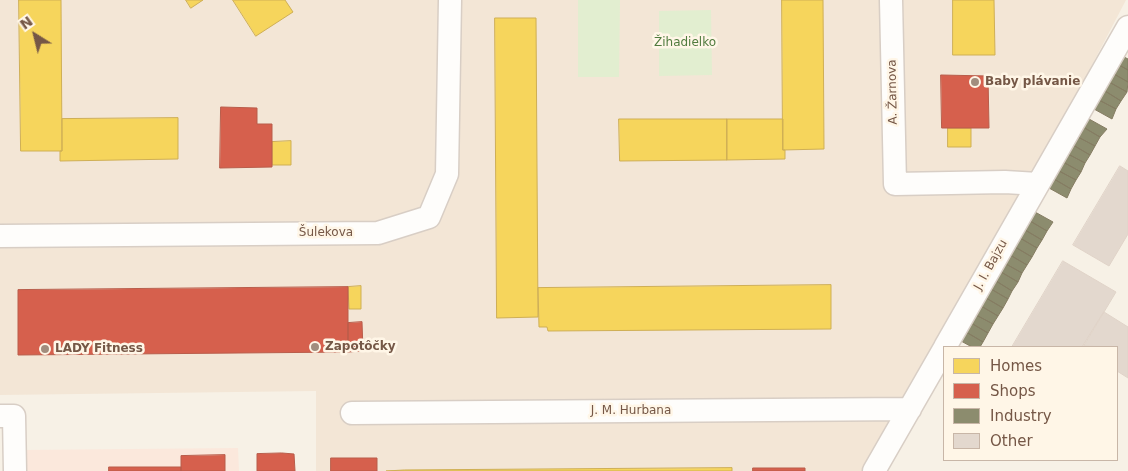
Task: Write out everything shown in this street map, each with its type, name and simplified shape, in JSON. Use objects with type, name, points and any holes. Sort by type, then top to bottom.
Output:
[{"type":"street","name":"Šulekova","points":[[0,236],[378,233],[429,217],[447,174],[450,0]]},
{"type":"street","name":"A. Žarnova","points":[[891,0],[895,184],[1005,182],[1038,184]]},
{"type":"street","name":"J. I. Bajzu","points":[[946,346],[1128,27]]},
{"type":"street","name":"J. I. Bajzu","points":[[874,471],[943,351]]},
{"type":"street","name":"J. M. Hurbana","points":[[352,414],[910,409]]},
{"type":"street","points":[[0,416],[14,416],[14,471]]},
{"type":"shaded area","points":[[0,0],[1126,0],[1055,136],[863,471],[316,471],[316,391],[0,395]]},
{"type":"shaded area","points":[[238,448],[239,471],[23,471],[22,450]]},
{"type":"green space","points":[[578,0],[620,0],[619,77],[578,77]]},
{"type":"green space","name":"Žihadielko","points":[[711,10],[712,75],[659,76],[659,11]]},
{"type":"building: Homes","points":[[19,0],[61,0],[62,151],[21,151]]},
{"type":"building: Homes","points":[[186,0],[203,0],[191,8]]},
{"type":"building: Homes","points":[[233,0],[285,0],[293,12],[256,36]]},
{"type":"building: Homes","points":[[782,0],[823,0],[824,149],[783,150]]},
{"type":"building: Homes","points":[[953,0],[994,0],[995,55],[953,55]]},
{"type":"building: Homes","points":[[495,18],[536,18],[538,317],[497,318]]},
{"type":"building: Homes","points":[[178,118],[178,159],[60,161],[60,151],[62,151],[62,119]]},
{"type":"building: Homes","points":[[619,119],[727,119],[727,160],[620,161]]},
{"type":"building: Homes","points":[[727,119],[783,119],[783,150],[785,150],[785,159],[727,160]]},
{"type":"building: Homes","points":[[948,128],[971,128],[971,147],[948,147]]},
{"type":"building: Homes","points":[[291,141],[291,165],[272,165],[272,142]]},
{"type":"building: Homes","points":[[831,285],[831,329],[548,331],[547,327],[539,327],[538,288]]},
{"type":"building: Homes","points":[[361,286],[361,309],[349,309],[348,287]]},
{"type":"building: Homes","points":[[732,468],[732,471],[386,471],[404,470]]},
{"type":"building: Shops","points":[[941,75],[988,76],[989,128],[942,128]]},
{"type":"building: Shops","points":[[221,107],[257,108],[257,124],[272,124],[272,167],[220,168]]},
{"type":"building: Shops","points":[[348,287],[348,352],[18,355],[18,290]]},
{"type":"building: Shops","points":[[362,322],[363,351],[348,352],[348,323]]},
{"type":"building: Shops","points":[[257,454],[294,454],[295,471],[257,471]]},
{"type":"building: Shops","points":[[225,455],[225,471],[181,471],[181,456]]},
{"type":"building: Shops","points":[[331,458],[377,458],[377,471],[331,471]]},
{"type":"building: Shops","points":[[109,467],[181,467],[181,471],[109,471]]},
{"type":"building: Shops","points":[[753,468],[805,468],[805,471],[753,471]]},
{"type":"building: Industry","points":[[1124,57],[1128,59],[1128,70],[1119,65]]},
{"type":"building: Industry","points":[[1119,65],[1128,70],[1128,82],[1114,74]]},
{"type":"building: Industry","points":[[1114,74],[1128,82],[1127,92],[1109,82]]},
{"type":"building: Industry","points":[[1109,82],[1127,92],[1121,101],[1105,91]]},
{"type":"building: Industry","points":[[1105,91],[1121,101],[1116,109],[1099,100]]},
{"type":"building: Industry","points":[[1099,100],[1116,109],[1112,119],[1094,109]]},
{"type":"building: Industry","points":[[1089,119],[1107,129],[1100,137],[1083,127]]},
{"type":"building: Industry","points":[[1083,127],[1100,137],[1095,146],[1078,137]]},
{"type":"building: Industry","points":[[1078,137],[1095,146],[1090,155],[1073,145]]},
{"type":"building: Industry","points":[[1073,145],[1090,155],[1085,163],[1068,154]]},
{"type":"building: Industry","points":[[1068,154],[1085,163],[1081,172],[1063,162]]},
{"type":"building: Industry","points":[[1063,162],[1081,172],[1076,180],[1059,171]]},
{"type":"building: Industry","points":[[1059,171],[1076,180],[1071,189],[1054,179]]},
{"type":"building: Industry","points":[[1054,179],[1071,189],[1067,198],[1049,188]]},
{"type":"building: Industry","points":[[1035,212],[1053,222],[1047,231],[1030,221]]},
{"type":"building: Industry","points":[[1030,221],[1047,231],[1042,240],[1025,230]]},
{"type":"building: Industry","points":[[1025,230],[1042,240],[1037,248],[1020,238]]},
{"type":"building: Industry","points":[[1020,238],[1037,248],[1032,257],[1015,247]]},
{"type":"building: Industry","points":[[1015,247],[1032,257],[1027,265],[1010,255]]},
{"type":"building: Industry","points":[[1010,255],[1027,265],[1022,273],[1006,264]]},
{"type":"building: Industry","points":[[1006,264],[1022,273],[1018,282],[1001,272]]},
{"type":"building: Industry","points":[[1001,272],[1018,282],[1012,291],[996,281]]},
{"type":"building: Industry","points":[[996,281],[1012,291],[1008,299],[991,289]]},
{"type":"building: Industry","points":[[991,289],[1008,299],[1003,308],[986,298]]},
{"type":"building: Industry","points":[[986,298],[1003,308],[998,316],[981,306]]},
{"type":"building: Industry","points":[[981,306],[998,316],[993,324],[976,315]]},
{"type":"building: Industry","points":[[976,315],[993,324],[988,333],[971,323]]},
{"type":"building: Industry","points":[[971,323],[988,333],[983,342],[966,332]]},
{"type":"building: Industry","points":[[966,332],[983,342],[981,346],[970,346],[961,341]]},
{"type":"building: Other","points":[[1120,166],[1128,171],[1128,234],[1109,266],[1073,245]]},
{"type":"building: Other","points":[[1063,261],[1116,292],[1084,346],[1013,346]]},
{"type":"building: Other","points":[[1104,312],[1128,327],[1128,378],[1118,372],[1118,346],[1083,346]]},
{"type":"place","name":"Baby plávanie","points":[[975,82]]},
{"type":"place","name":"Zapotôčky","points":[[315,347]]},
{"type":"place","name":"LADY Fitness","points":[[45,349]]}]
